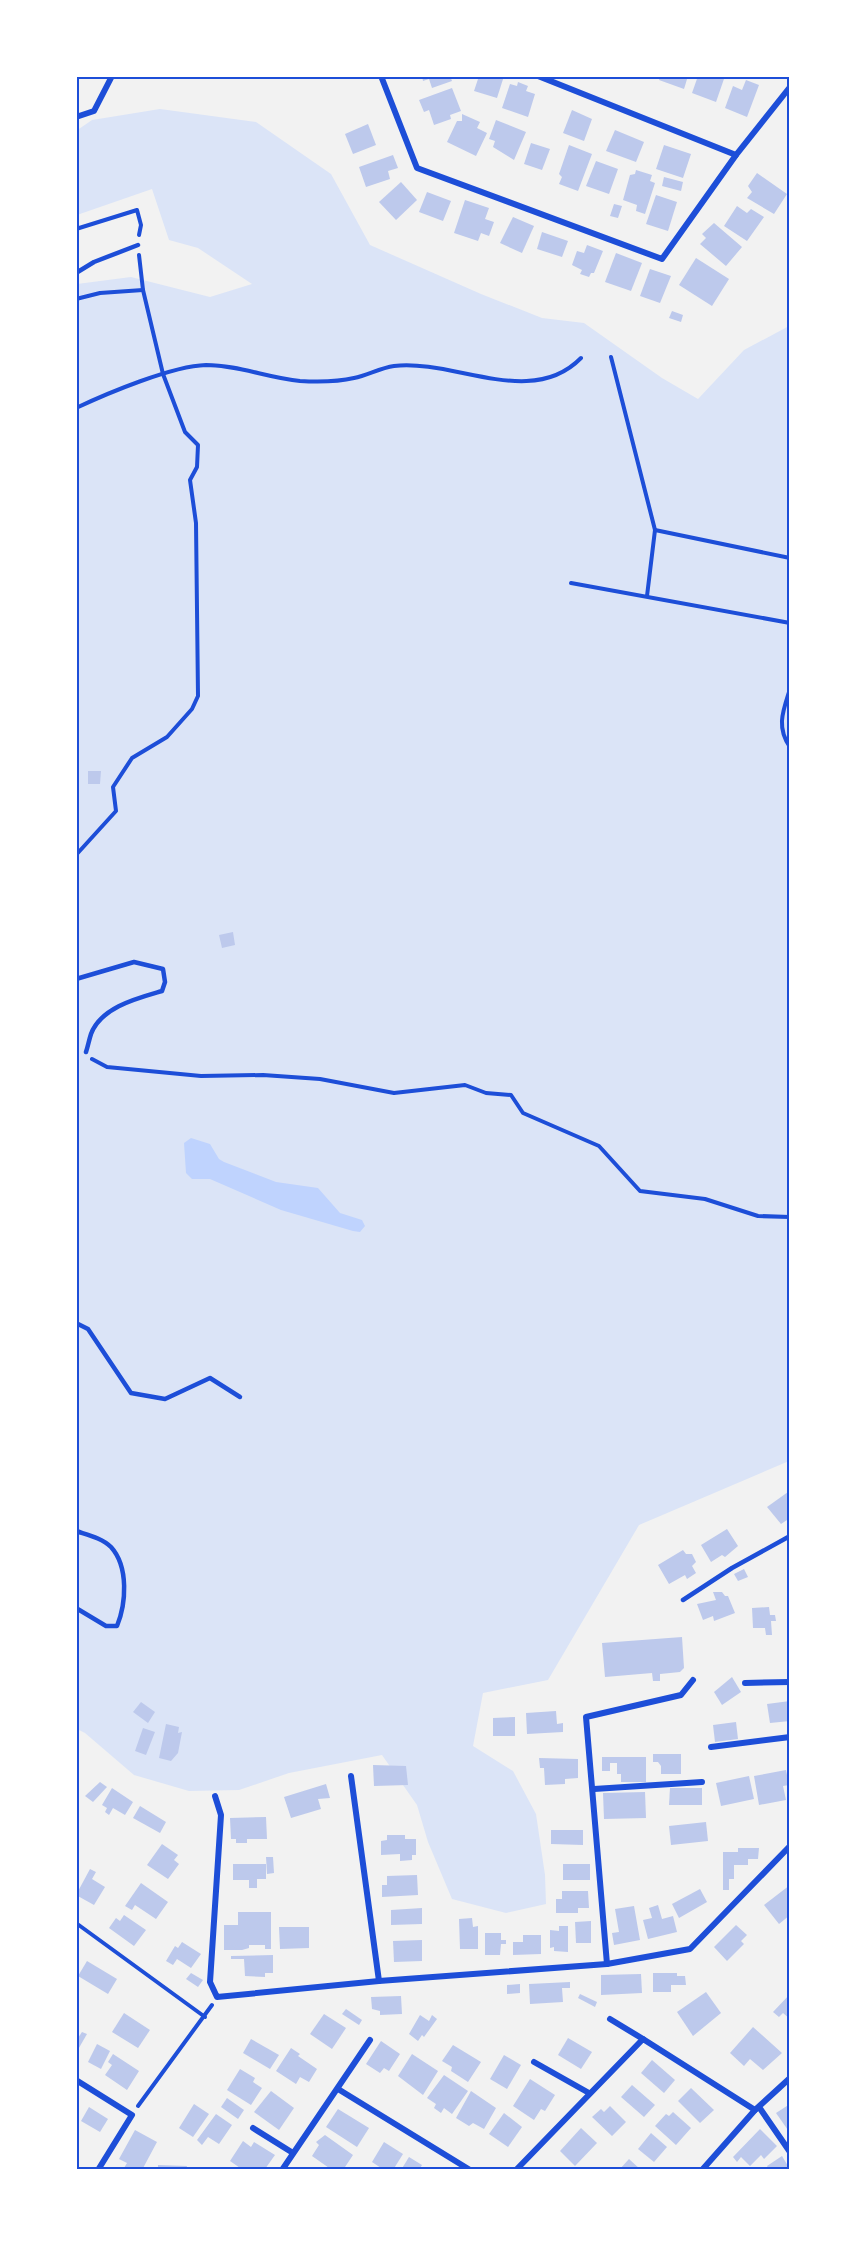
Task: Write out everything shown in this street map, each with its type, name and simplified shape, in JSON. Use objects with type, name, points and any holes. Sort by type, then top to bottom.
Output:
[{"type":"street","points":[[76,117],[94,111],[112,76]]},
{"type":"street","points":[[381,76],[417,168],[662,259],[736,155],[789,87]]},
{"type":"street","points":[[538,76],[736,155]]},
{"type":"street","points":[[607,1964],[597,1866],[594,1789],[586,1717],[681,1695],[693,1680]]},
{"type":"street","points":[[745,1683],[789,1682]]},
{"type":"street","points":[[711,1747],[789,1737]]},
{"type":"street","points":[[351,1776],[379,1981]]},
{"type":"street","points":[[594,1789],[702,1782]]},
{"type":"street","points":[[215,1796],[221,1815],[210,1982],[218,1997],[379,1981],[607,1964],[690,1949],[789,1846]]},
{"type":"street","points":[[610,2019],[757,2108],[789,2152]]},
{"type":"street","points":[[516,2169],[644,2039]]},
{"type":"street","points":[[282,2169],[370,2040]]},
{"type":"street","points":[[534,2062],[589,2093]]},
{"type":"street","points":[[702,2169],[757,2108],[789,2078]]},
{"type":"street","points":[[76,2080],[132,2115],[98,2169]]},
{"type":"street","points":[[338,2089],[470,2169]]},
{"type":"street","points":[[253,2128],[293,2153]]},
{"type":"lane","points":[[76,273],[94,262],[138,245]]},
{"type":"lane","points":[[76,979],[134,962],[163,969],[165,982],[162,991],[138,997],[104,1016],[91,1032],[86,1052]]},
{"type":"lane","points":[[76,1323],[88,1329],[131,1393],[165,1399],[210,1378],[240,1397]]},
{"type":"lane","points":[[76,1531],[98,1538],[112,1548],[121,1568],[124,1592],[122,1612],[117,1626],[106,1626],[76,1608]]},
{"type":"lane","points":[[683,1600],[732,1568],[789,1536]]},
{"type":"path","points":[[76,229],[137,210],[141,225],[138,245],[143,290],[163,374],[185,432],[198,445],[197,467],[190,480],[196,523],[198,696],[192,709],[167,737],[132,758],[113,787],[116,811],[76,855]]},
{"type":"path","points":[[76,299],[100,293],[143,290]]},
{"type":"path","points":[[611,357],[656,530],[647,596]]},
{"type":"path","points":[[76,408],[174,369],[206,365],[298,381],[333,381],[355,378],[395,366],[445,370],[511,381],[547,380],[569,370],[581,358]]},
{"type":"path","points":[[656,530],[789,558]]},
{"type":"path","points":[[571,583],[789,623]]},
{"type":"path","points":[[789,689],[780,719],[784,738],[789,747]]},
{"type":"path","points":[[86,1052],[96,1063],[107,1067],[201,1076],[263,1075],[320,1079],[394,1093],[465,1085],[486,1093],[511,1095],[523,1113],[599,1146],[640,1191],[705,1199],[758,1216],[789,1217]]},
{"type":"path","points":[[77,1923],[205,2017]]},
{"type":"path","points":[[132,2115],[218,1997]]},
{"type":"shaded area","points":[[160,109],[256,122],[331,174],[370,245],[542,318],[584,323],[662,378],[698,399],[744,350],[789,326],[789,1461],[639,1525],[548,1680],[483,1693],[473,1746],[513,1771],[536,1814],[545,1875],[546,1904],[506,1913],[452,1899],[428,1842],[417,1805],[382,1755],[289,1773],[239,1790],[189,1791],[134,1775],[85,1733],[77,1729],[77,284],[131,277],[210,297],[252,284],[198,248],[169,240],[152,189],[77,215],[76,131],[92,120]]},
{"type":"water","points":[[191,1138],[210,1144],[219,1159],[224,1162],[276,1182],[318,1188],[340,1213],[362,1220],[365,1226],[360,1232],[353,1231],[281,1210],[210,1179],[192,1179],[186,1173],[184,1143]]},
{"type":"building","points":[[422,76],[450,76],[452,81],[432,88],[429,79],[423,81]]},
{"type":"building","points":[[479,76],[504,76],[497,98],[474,91]]},
{"type":"building","points":[[660,76],[688,76],[684,89],[659,80]]},
{"type":"building","points":[[698,76],[725,76],[716,102],[692,93]]},
{"type":"building","points":[[746,80],[759,85],[747,117],[725,108],[733,86],[742,90]]},
{"type":"building","points":[[518,82],[528,86],[526,91],[535,94],[528,117],[502,108],[510,84],[517,86]]},
{"type":"building","points":[[452,88],[461,111],[450,115],[451,119],[434,125],[429,110],[424,112],[419,100]]},
{"type":"building","points":[[572,110],[592,119],[584,141],[563,133]]},
{"type":"building","points":[[462,114],[480,122],[477,128],[487,133],[476,156],[447,142],[457,121],[462,121]]},
{"type":"building","points":[[496,120],[526,132],[514,160],[493,147],[495,141],[489,139]]},
{"type":"building","points":[[368,124],[376,145],[353,154],[345,134]]},
{"type":"building","points":[[615,130],[644,142],[636,162],[606,151]]},
{"type":"building","points":[[531,143],[550,149],[542,170],[524,164]]},
{"type":"building","points":[[569,145],[592,154],[578,191],[559,184],[562,177],[559,174]]},
{"type":"building","points":[[664,145],[691,154],[683,178],[656,169]]},
{"type":"building","points":[[393,155],[398,168],[388,171],[390,179],[366,187],[359,167]]},
{"type":"building","points":[[596,161],[618,169],[609,194],[586,186]]},
{"type":"building","points":[[636,170],[652,175],[650,181],[655,183],[645,214],[636,211],[637,205],[623,200],[630,175],[635,174]]},
{"type":"building","points":[[757,173],[787,194],[774,214],[747,198],[752,192],[748,186]]},
{"type":"building","points":[[664,177],[683,182],[681,191],[662,186]]},
{"type":"building","points":[[401,182],[417,200],[396,220],[379,202]]},
{"type":"building","points":[[427,192],[451,201],[443,221],[419,212]]},
{"type":"building","points":[[656,195],[677,202],[668,231],[646,224]]},
{"type":"building","points":[[465,200],[489,208],[485,219],[494,222],[489,236],[481,233],[478,241],[454,233]]},
{"type":"building","points":[[614,204],[622,206],[618,218],[610,216]]},
{"type":"building","points":[[737,206],[747,213],[751,209],[764,217],[747,241],[724,226]]},
{"type":"building","points":[[513,217],[534,226],[522,253],[500,243]]},
{"type":"building","points":[[714,223],[742,247],[726,266],[700,244],[706,238],[702,234]]},
{"type":"building","points":[[542,232],[568,241],[562,257],[537,249]]},
{"type":"building","points":[[587,245],[603,251],[594,273],[591,273],[589,277],[580,274],[582,270],[572,265],[577,251],[584,253]]},
{"type":"building","points":[[616,253],[642,263],[631,291],[605,282]]},
{"type":"building","points":[[696,258],[729,279],[712,306],[679,285]]},
{"type":"building","points":[[650,269],[671,276],[660,303],[640,296]]},
{"type":"building","points":[[672,311],[683,315],[681,322],[669,318]]},
{"type":"building","points":[[88,771],[101,771],[100,784],[88,784]]},
{"type":"building","points":[[233,932],[235,945],[222,948],[219,935]]},
{"type":"building","points":[[788,1492],[790,1518],[781,1524],[767,1507]]},
{"type":"building","points":[[727,1529],[738,1546],[725,1557],[722,1555],[711,1562],[701,1545]]},
{"type":"building","points":[[683,1550],[686,1554],[692,1554],[696,1562],[692,1566],[696,1573],[687,1579],[685,1575],[669,1584],[658,1565]]},
{"type":"building","points":[[744,1569],[748,1577],[738,1581],[734,1574]]},
{"type":"building","points":[[713,1592],[722,1592],[728,1596],[735,1613],[714,1621],[713,1616],[703,1620],[697,1604],[716,1600]]},
{"type":"building","points":[[769,1607],[770,1615],[775,1615],[776,1621],[771,1621],[772,1635],[766,1635],[765,1628],[753,1628],[752,1608]]},
{"type":"building","points":[[682,1637],[684,1668],[680,1672],[660,1674],[660,1681],[653,1681],[652,1673],[605,1677],[602,1643]]},
{"type":"building","points":[[732,1677],[741,1692],[722,1705],[714,1692]]},
{"type":"building","points":[[790,1701],[790,1721],[770,1723],[767,1704]]},
{"type":"building","points":[[141,1702],[155,1712],[148,1723],[133,1712]]},
{"type":"building","points":[[556,1711],[557,1724],[563,1723],[563,1732],[527,1734],[526,1713]]},
{"type":"building","points":[[515,1717],[515,1736],[493,1736],[493,1718]]},
{"type":"building","points":[[736,1722],[738,1739],[715,1742],[713,1725]]},
{"type":"building","points":[[166,1724],[179,1727],[178,1733],[182,1732],[178,1753],[171,1761],[159,1758]]},
{"type":"building","points":[[143,1728],[155,1732],[146,1755],[135,1751]]},
{"type":"building","points":[[653,1754],[681,1754],[681,1774],[661,1774],[661,1766],[658,1762],[653,1762]]},
{"type":"building","points":[[602,1757],[646,1757],[646,1782],[621,1782],[621,1774],[617,1774],[617,1763],[610,1763],[610,1771],[602,1771]]},
{"type":"building","points":[[539,1758],[578,1759],[578,1778],[565,1779],[565,1784],[545,1785],[544,1768],[540,1768]]},
{"type":"building","points":[[373,1765],[406,1766],[408,1785],[374,1786]]},
{"type":"building","points":[[786,1770],[789,1785],[783,1786],[786,1800],[759,1805],[754,1776]]},
{"type":"building","points":[[749,1776],[754,1799],[721,1806],[716,1783]]},
{"type":"building","points":[[100,1782],[107,1787],[93,1802],[85,1796]]},
{"type":"building","points":[[326,1784],[330,1798],[318,1799],[321,1809],[291,1818],[284,1797]]},
{"type":"building","points":[[112,1788],[133,1802],[125,1815],[113,1808],[109,1815],[105,1812],[107,1808],[102,1805]]},
{"type":"building","points":[[670,1788],[702,1788],[702,1805],[669,1805]]},
{"type":"building","points":[[645,1792],[646,1818],[604,1819],[603,1793]]},
{"type":"building","points":[[140,1806],[166,1822],[160,1833],[133,1818]]},
{"type":"building","points":[[266,1817],[267,1839],[247,1839],[247,1843],[236,1843],[236,1839],[231,1839],[230,1818]]},
{"type":"building","points":[[706,1822],[708,1841],[671,1845],[669,1826]]},
{"type":"building","points":[[551,1830],[583,1830],[583,1845],[551,1844]]},
{"type":"building","points":[[387,1835],[405,1835],[405,1839],[416,1839],[416,1855],[412,1855],[412,1860],[400,1861],[400,1854],[381,1855],[381,1841],[387,1840]]},
{"type":"building","points":[[162,1844],[178,1855],[174,1860],[179,1864],[168,1879],[147,1865]]},
{"type":"building","points":[[738,1848],[759,1848],[758,1859],[748,1859],[748,1865],[734,1865],[734,1879],[729,1879],[729,1890],[723,1890],[723,1852],[738,1852]]},
{"type":"building","points":[[266,1857],[273,1857],[274,1873],[267,1874]]},
{"type":"building","points":[[233,1864],[266,1864],[266,1879],[257,1879],[257,1888],[249,1888],[249,1880],[233,1880]]},
{"type":"building","points":[[563,1864],[590,1864],[590,1880],[563,1880]]},
{"type":"building","points":[[90,1869],[96,1872],[92,1879],[105,1887],[94,1905],[76,1895]]},
{"type":"building","points":[[417,1875],[418,1895],[382,1897],[382,1885],[387,1885],[387,1876]]},
{"type":"building","points":[[141,1883],[168,1902],[156,1919],[135,1905],[132,1910],[125,1906]]},
{"type":"building","points":[[790,1885],[790,1915],[779,1924],[764,1905]]},
{"type":"building","points":[[700,1889],[707,1902],[679,1918],[672,1904]]},
{"type":"building","points":[[562,1891],[588,1891],[589,1908],[578,1908],[578,1913],[556,1913],[556,1899],[562,1899]]},
{"type":"building","points":[[658,1905],[662,1919],[673,1916],[677,1932],[648,1939],[643,1920],[652,1918],[649,1908]]},
{"type":"building","points":[[634,1906],[640,1940],[614,1945],[612,1933],[619,1932],[615,1909]]},
{"type":"building","points":[[422,1908],[422,1924],[391,1925],[391,1910]]},
{"type":"building","points":[[238,1912],[271,1912],[271,1949],[265,1949],[265,1945],[249,1945],[249,1948],[242,1950],[224,1950],[224,1925],[238,1925]]},
{"type":"building","points":[[124,1915],[146,1930],[134,1946],[109,1928],[116,1918],[120,1921]]},
{"type":"building","points":[[472,1918],[473,1927],[478,1926],[478,1949],[460,1949],[459,1919]]},
{"type":"building","points":[[591,1921],[591,1943],[576,1943],[575,1922]]},
{"type":"building","points":[[736,1925],[747,1935],[741,1941],[744,1944],[727,1961],[714,1947]]},
{"type":"building","points":[[559,1926],[568,1926],[568,1952],[554,1951],[554,1947],[550,1948],[550,1930],[559,1931]]},
{"type":"building","points":[[279,1927],[309,1927],[309,1948],[280,1949]]},
{"type":"building","points":[[485,1933],[501,1933],[501,1940],[506,1940],[506,1944],[501,1944],[500,1955],[485,1955]]},
{"type":"building","points":[[523,1935],[541,1935],[541,1954],[513,1955],[513,1942],[523,1942]]},
{"type":"building","points":[[422,1940],[422,1961],[394,1962],[393,1941]]},
{"type":"building","points":[[182,1942],[201,1954],[191,1968],[177,1959],[173,1965],[166,1961],[175,1946],[178,1948]]},
{"type":"building","points":[[273,1955],[273,1973],[265,1973],[265,1977],[245,1976],[244,1959],[231,1959],[231,1956]]},
{"type":"building","points":[[87,1961],[117,1979],[108,1994],[78,1976]]},
{"type":"building","points":[[191,1973],[203,1980],[198,1987],[186,1979]]},
{"type":"building","points":[[653,1973],[677,1973],[677,1976],[685,1976],[686,1985],[671,1985],[671,1992],[653,1992]]},
{"type":"building","points":[[641,1974],[642,1993],[601,1995],[601,1975]]},
{"type":"building","points":[[570,1982],[570,1988],[562,1988],[563,2002],[530,2004],[529,1984]]},
{"type":"building","points":[[520,1984],[520,1993],[507,1994],[507,1985]]},
{"type":"building","points":[[706,1992],[721,2013],[693,2036],[677,2012]]},
{"type":"building","points":[[580,1994],[597,2002],[595,2007],[578,1998]]},
{"type":"building","points":[[790,1994],[790,2019],[783,2013],[779,2017],[773,2012]]},
{"type":"building","points":[[401,1996],[402,2014],[380,2015],[380,2011],[372,2009],[371,1997]]},
{"type":"building","points":[[346,2009],[362,2020],[359,2025],[342,2014]]},
{"type":"building","points":[[124,2013],[150,2030],[138,2048],[112,2032]]},
{"type":"building","points":[[324,2014],[346,2028],[332,2049],[310,2034]]},
{"type":"building","points":[[420,2015],[429,2021],[432,2015],[437,2019],[424,2037],[422,2035],[418,2041],[409,2034]]},
{"type":"building","points":[[753,2027],[782,2053],[763,2070],[750,2059],[744,2066],[730,2053]]},
{"type":"building","points":[[82,2032],[87,2034],[76,2053],[76,2041]]},
{"type":"building","points":[[568,2038],[592,2052],[581,2069],[558,2055]]},
{"type":"building","points":[[251,2039],[279,2055],[270,2069],[243,2053]]},
{"type":"building","points":[[381,2041],[400,2054],[389,2071],[384,2068],[380,2073],[366,2064]]},
{"type":"building","points":[[97,2044],[110,2051],[101,2069],[88,2062]]},
{"type":"building","points":[[453,2045],[481,2062],[468,2082],[451,2071],[452,2067],[442,2061]]},
{"type":"building","points":[[291,2048],[300,2054],[298,2056],[317,2069],[309,2082],[300,2077],[296,2084],[276,2071]]},
{"type":"building","points":[[113,2054],[139,2071],[127,2090],[105,2075],[112,2065],[108,2062]]},
{"type":"building","points":[[412,2054],[438,2071],[423,2095],[398,2076]]},
{"type":"building","points":[[504,2055],[521,2065],[507,2089],[490,2079]]},
{"type":"building","points":[[652,2060],[675,2080],[664,2093],[641,2073]]},
{"type":"building","points":[[240,2069],[255,2078],[253,2082],[262,2088],[251,2105],[227,2090]]},
{"type":"building","points":[[444,2075],[468,2091],[452,2114],[444,2108],[441,2113],[434,2108],[436,2104],[427,2098]]},
{"type":"building","points":[[530,2079],[555,2095],[545,2111],[541,2109],[534,2120],[513,2106]]},
{"type":"building","points":[[632,2085],[655,2105],[644,2117],[621,2097]]},
{"type":"building","points":[[691,2088],[714,2110],[700,2123],[678,2101]]},
{"type":"building","points":[[271,2091],[294,2108],[279,2130],[254,2112]]},
{"type":"building","points":[[471,2091],[496,2108],[484,2129],[473,2123],[469,2126],[456,2118]]},
{"type":"building","points":[[227,2098],[244,2110],[238,2119],[221,2107]]},
{"type":"building","points":[[194,2104],[209,2114],[193,2137],[179,2128]]},
{"type":"building","points":[[790,2104],[790,2133],[776,2113]]},
{"type":"building","points":[[610,2106],[626,2122],[612,2136],[592,2117],[601,2109],[604,2112]]},
{"type":"building","points":[[89,2107],[108,2119],[100,2132],[81,2121]]},
{"type":"building","points":[[338,2109],[369,2128],[357,2147],[326,2127]]},
{"type":"building","points":[[673,2112],[691,2128],[676,2145],[655,2126],[666,2114],[669,2116]]},
{"type":"building","points":[[504,2113],[522,2127],[508,2147],[489,2134]]},
{"type":"building","points":[[216,2114],[232,2125],[219,2144],[208,2137],[202,2145],[197,2140]]},
{"type":"building","points":[[581,2128],[597,2143],[575,2166],[560,2151]]},
{"type":"building","points":[[760,2129],[777,2146],[764,2159],[761,2155],[750,2166],[741,2157],[737,2162],[733,2157]]},
{"type":"building","points":[[135,2130],[157,2142],[142,2170],[127,2170],[124,2168],[127,2163],[119,2159]]},
{"type":"building","points":[[651,2133],[667,2147],[654,2162],[638,2149]]},
{"type":"building","points":[[325,2135],[353,2155],[343,2170],[332,2170],[312,2156],[319,2145],[316,2142]]},
{"type":"building","points":[[243,2141],[251,2147],[254,2142],[275,2155],[265,2169],[261,2167],[259,2170],[243,2170],[230,2161]]},
{"type":"building","points":[[384,2142],[403,2154],[393,2170],[384,2170],[372,2162]]},
{"type":"building","points":[[782,2156],[788,2166],[787,2170],[769,2170],[767,2166]]},
{"type":"building","points":[[409,2157],[422,2165],[419,2170],[401,2170]]},
{"type":"building","points":[[629,2159],[641,2170],[619,2170]]},
{"type":"building","points":[[158,2165],[187,2166],[186,2170],[158,2170]]}]
